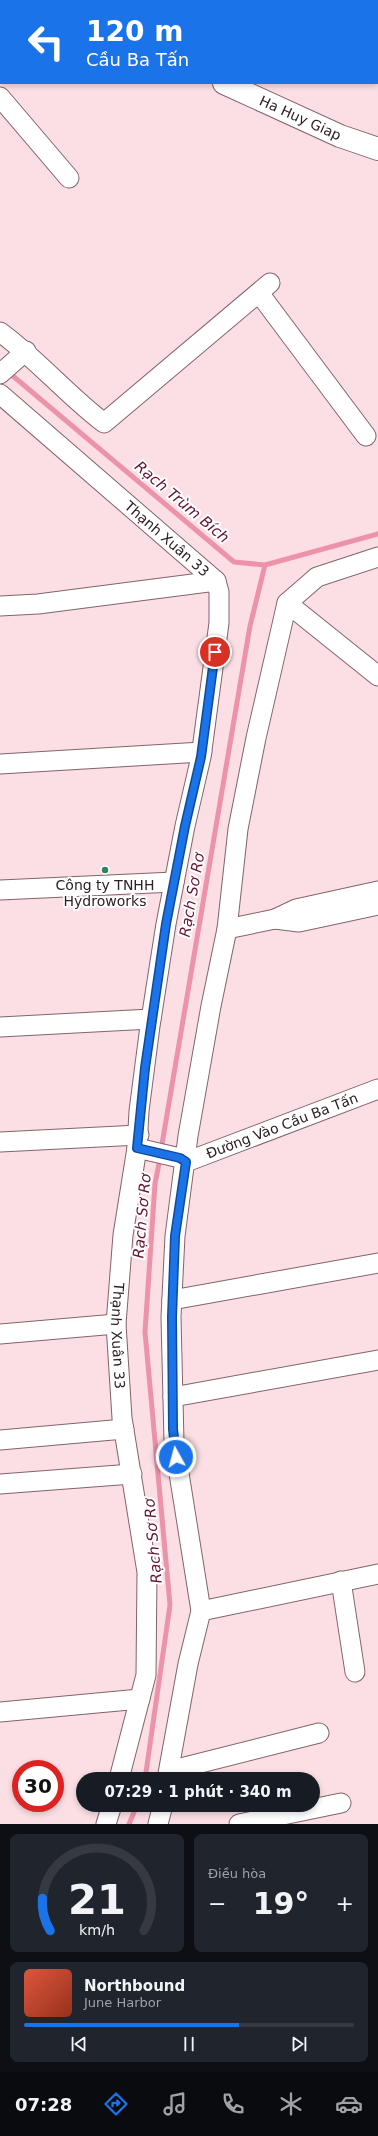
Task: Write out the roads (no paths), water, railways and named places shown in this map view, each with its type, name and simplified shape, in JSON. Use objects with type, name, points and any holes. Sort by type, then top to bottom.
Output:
[{"type":"main road","name":"Ha Huy Giap","points":[[226,84],[340,136],[378,149]]},
{"type":"street","points":[[0,97],[68,178]]},
{"type":"street","points":[[0,332],[26,351],[87,410],[104,422],[265,288],[366,436]]},
{"type":"street","points":[[0,374],[26,351]]},
{"type":"street","name":"Thạnh Xuân 33","points":[[0,394],[216,581],[219,592],[219,623],[202,752],[174,882],[151,1019],[139,1111],[138,1141],[123,1235],[116,1324],[124,1429],[147,1572],[146,1675],[121,1772]]},
{"type":"street","points":[[169,1772],[188,1664],[200,1611],[174,1442],[172,1300],[175,1236],[211,1006],[227,929],[238,829],[256,738],[287,603],[317,577],[378,557]]},
{"type":"street","points":[[0,606],[38,604],[216,581]]},
{"type":"street","points":[[287,603],[378,676]]},
{"type":"street","points":[[0,764],[202,752]]},
{"type":"street","points":[[0,890],[174,882]]},
{"type":"street","points":[[227,929],[275,919],[296,909],[378,891]]},
{"type":"street","points":[[275,919],[299,922],[378,905]]},
{"type":"street","points":[[0,1027],[151,1019]]},
{"type":"street","name":"Đường Vào Cầu Ba Tấn","points":[[186,1162],[378,1089]]},
{"type":"street","points":[[0,1142],[138,1141],[180,1158],[186,1162]]},
{"type":"street","points":[[172,1300],[378,1263]]},
{"type":"street","points":[[0,1334],[116,1324]]},
{"type":"street","points":[[173,1397],[378,1360]]},
{"type":"street","points":[[0,1440],[124,1429]]},
{"type":"street","points":[[0,1484],[132,1474]]},
{"type":"street","points":[[200,1611],[378,1574]]},
{"type":"street","points":[[341,1581],[355,1672]]},
{"type":"street","points":[[0,1712],[140,1699]]},
{"type":"street","points":[[179,1772],[319,1733]]},
{"type":"street","points":[[239,1824],[341,1803]]},
{"type":"street","points":[[106,1824],[110,1812]]},
{"type":"street","points":[[158,1824],[161,1812]]},
{"type":"waterway","name":"Rạch Trùm Bích","points":[[7,371],[234,562],[265,565],[378,534]]},
{"type":"waterway","name":"Rạch Sơ Rơ","points":[[161,1150],[250,626],[265,565]]},
{"type":"waterway","name":"Rạch Sơ Rơ","points":[[146,1772],[170,1605],[145,1332],[155,1184],[160,1158]]},
{"type":"waterway","name":"Rạch Sơ Rơ","points":[[129,1824],[134,1812]]},
{"type":"place","name":"Công ty TNHH Hydroworks","points":[[105,870]]}]
